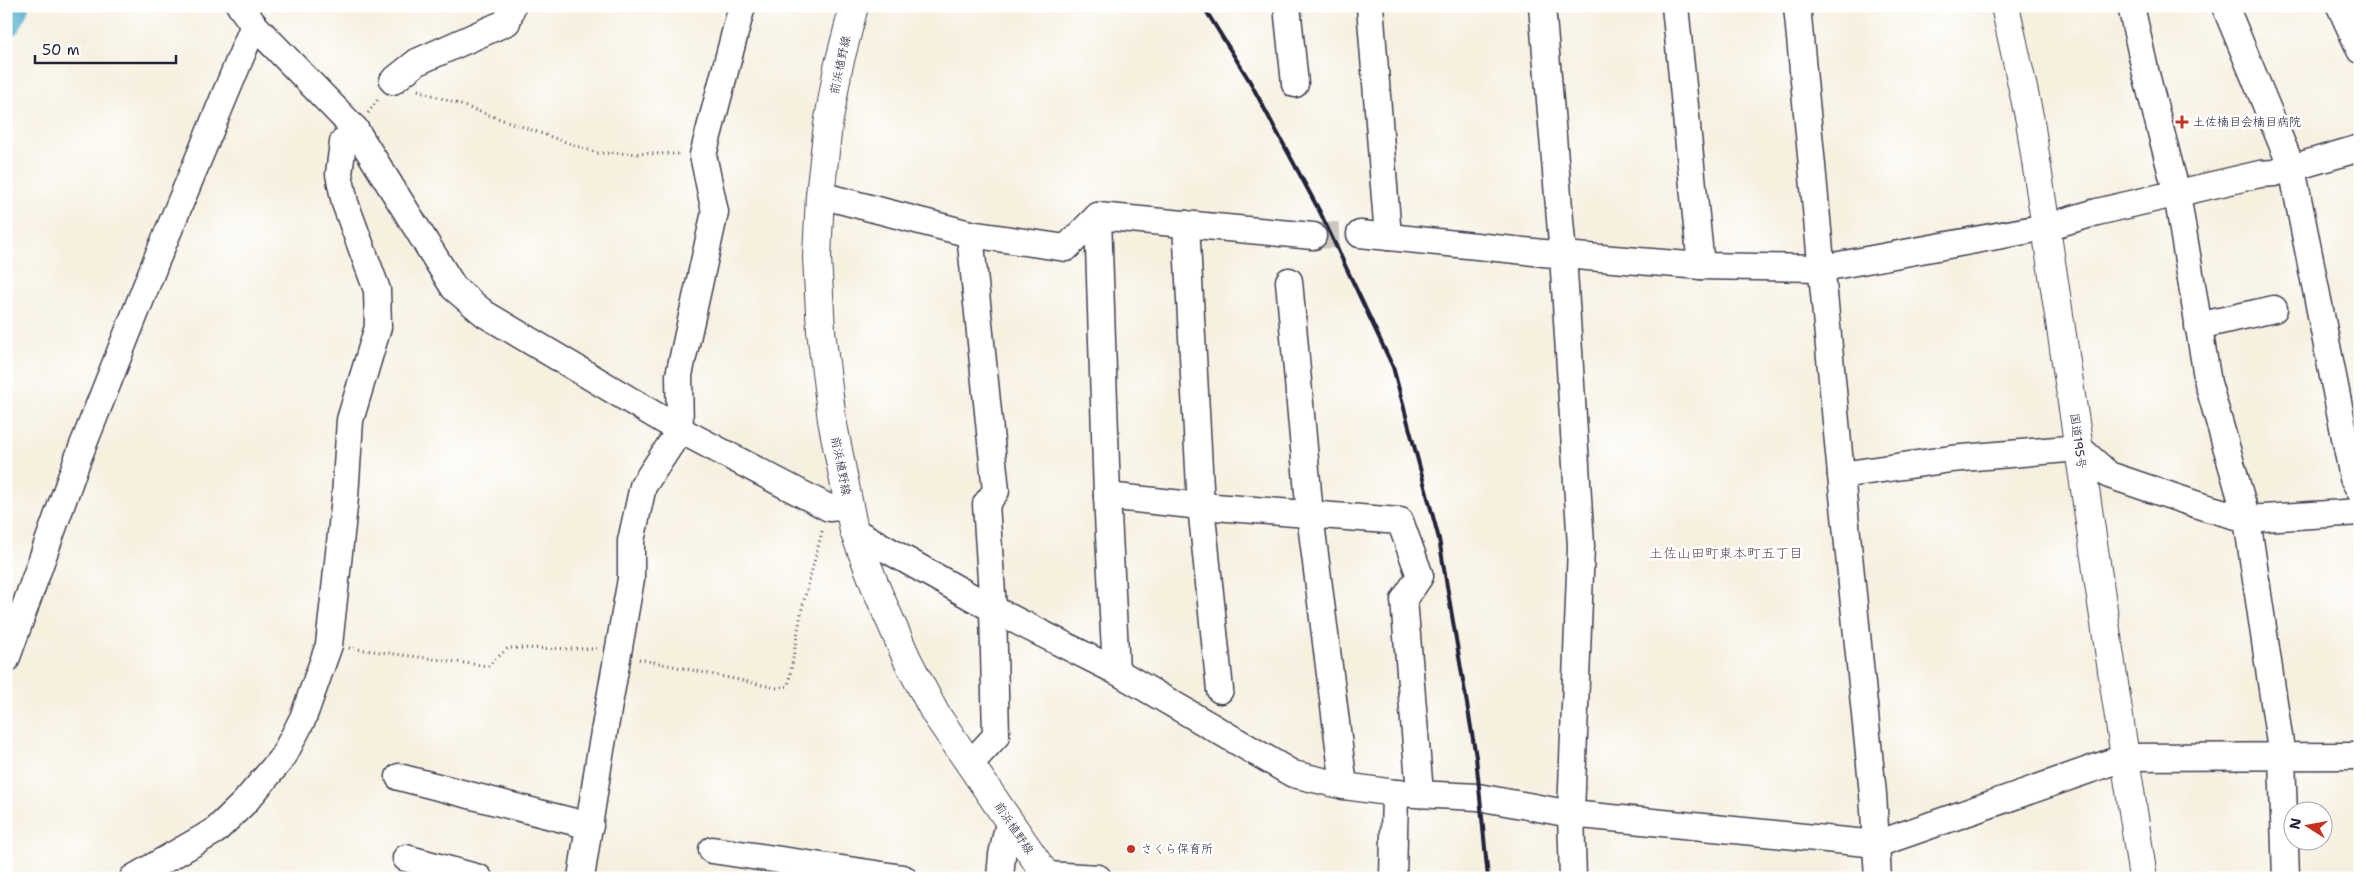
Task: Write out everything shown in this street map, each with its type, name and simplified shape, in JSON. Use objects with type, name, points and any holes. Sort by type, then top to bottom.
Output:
[{"type":"main road","name":"前浜植野線","points":[[854,6],[837,78],[820,195],[817,257],[821,331],[844,515],[907,659],[935,713],[1047,876]]},
{"type":"main road","name":"国道195号","points":[[2005,6],[2030,121],[2143,878]]},
{"type":"street","points":[[393,81],[417,62],[507,22],[512,6]]},
{"type":"street","points":[[581,878],[631,579],[632,541],[643,486],[680,430],[679,375],[715,212],[703,155],[742,6]]},
{"type":"street","points":[[1287,6],[1295,84]]},
{"type":"street","points":[[1370,6],[1388,237]]},
{"type":"street","points":[[1542,6],[1563,255],[1581,546],[1571,814],[1573,878]]},
{"type":"street","points":[[1675,6],[1701,266]]},
{"type":"street","points":[[1797,6],[1823,268],[1840,475],[1877,844],[1878,878]]},
{"type":"street","points":[[2131,6],[2146,74],[2177,194],[2208,383],[2247,518],[2282,757],[2286,878]]},
{"type":"street","points":[[2225,6],[2240,47],[2292,168],[2353,478],[2360,491]]},
{"type":"street","points":[[2340,6],[2360,50]]},
{"type":"street","points":[[6,660],[78,458],[156,261],[247,16],[355,129],[454,288],[485,314],[680,430],[844,515],[993,609],[1116,672],[1293,774],[1344,786],[1407,793],[1478,797],[1571,814],[1877,844],[2126,757],[2360,756]]},
{"type":"street","points":[[133,878],[215,831],[244,803],[284,757],[304,718],[329,645],[345,497],[350,420],[378,327],[377,290],[345,203],[339,174],[344,142],[355,129]]},
{"type":"street","points":[[1360,234],[1563,255],[1701,266],[1823,268],[2046,227],[2097,212],[2260,174],[2274,173],[2360,148]]},
{"type":"street","points":[[820,195],[970,234],[1066,248],[1098,216]]},
{"type":"street","points":[[1098,216],[1313,236]]},
{"type":"street","points":[[1098,216],[1107,496],[1116,672]]},
{"type":"street","points":[[1186,224],[1201,506],[1220,690]]},
{"type":"street","points":[[970,234],[996,491],[986,504],[993,609],[996,736],[970,764]]},
{"type":"street","points":[[1288,281],[1310,514],[1344,786]]},
{"type":"street","points":[[2198,326],[2274,309]]},
{"type":"street","points":[[1840,475],[1950,459],[2079,448],[2109,475],[2204,507],[2247,518],[2360,512]]},
{"type":"street","points":[[1107,496],[1201,506],[1400,520],[1420,576],[1404,600],[1407,793],[1393,878]]},
{"type":"street","points":[[399,776],[590,826]]},
{"type":"street","points":[[1000,878],[1002,855],[1009,822]]},
{"type":"street","points":[[712,850],[902,878]]},
{"type":"street","points":[[406,858],[479,878]]},
{"type":"street","points":[[1047,876],[1098,878]]},
{"type":"path","points":[[355,129],[393,81],[597,153],[703,155]]},
{"type":"path","points":[[329,645],[488,666],[508,648],[605,649],[617,655],[776,688],[788,686],[802,608],[844,515]]},
{"type":"waterway","points":[[6,20],[12,6]]},
{"type":"tunnel","points":[[1313,236],[1360,234]]},
{"type":"railway","points":[[1203,6],[1249,80],[1320,212],[1393,367],[1439,539],[1476,757],[1488,878]]},
{"type":"place","name":"土佐楠目会楠目病院","points":[[2182,122]]},
{"type":"place","name":"さくら保育所","points":[[1131,849]]},
{"type":"district","name":"土佐山田町東本町五丁目","points":[[1726,553]]}]
